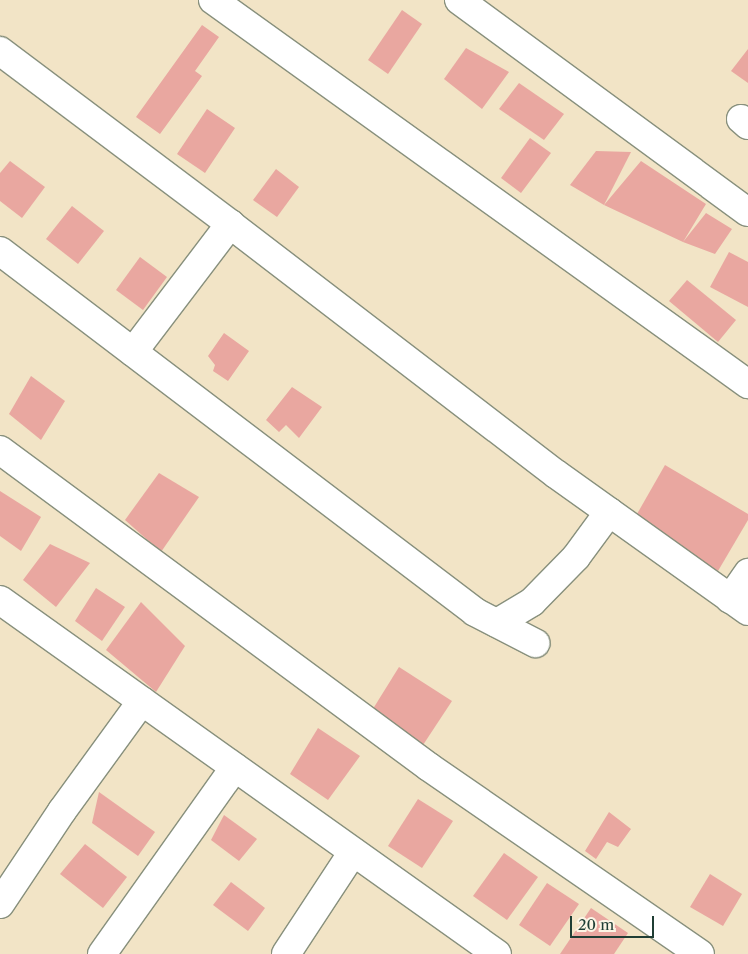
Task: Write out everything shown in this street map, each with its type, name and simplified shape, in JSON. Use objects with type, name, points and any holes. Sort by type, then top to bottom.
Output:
[{"type":"street","points":[[213,0],[748,384]]},
{"type":"street","points":[[459,0],[748,212]]},
{"type":"street","points":[[0,51],[609,512],[739,605],[748,573]]},
{"type":"street","points":[[133,352],[230,224]]},
{"type":"street","points":[[0,251],[475,612],[535,643]]},
{"type":"street","points":[[0,450],[429,767],[700,954]]},
{"type":"street","points":[[497,623],[532,602],[576,557],[609,512]]},
{"type":"street","points":[[0,600],[353,852],[482,950]]},
{"type":"street","points":[[0,904],[62,811],[142,701]]},
{"type":"street","points":[[102,954],[235,767]]},
{"type":"street","points":[[286,954],[353,852]]},
{"type":"building","points":[[402,10],[422,24],[388,74],[368,60]]},
{"type":"building","points":[[202,25],[219,37],[195,71],[202,76],[160,134],[136,117]]},
{"type":"building","points":[[466,48],[509,72],[482,109],[444,79]]},
{"type":"building","points":[[748,49],[748,83],[731,71]]},
{"type":"building","points":[[519,83],[564,114],[544,140],[499,109]]},
{"type":"building","points":[[207,109],[235,128],[205,173],[177,154]]},
{"type":"building","points":[[530,138],[551,153],[521,193],[501,178]]},
{"type":"building","points":[[596,151],[631,152],[604,205],[570,185]]},
{"type":"building","points":[[10,161],[45,187],[22,218],[0,201],[0,173]]},
{"type":"building","points":[[641,161],[706,204],[683,242],[604,205]]},
{"type":"building","points":[[276,169],[299,187],[277,217],[253,200]]},
{"type":"building","points":[[72,206],[104,231],[78,264],[46,239]]},
{"type":"building","points":[[706,213],[732,229],[715,254],[683,242]]},
{"type":"building","points":[[729,252],[748,262],[748,307],[710,287]]},
{"type":"building","points":[[140,257],[167,277],[143,310],[116,290]]},
{"type":"building","points":[[687,280],[736,320],[718,342],[669,301]]},
{"type":"building","points":[[224,333],[249,351],[228,381],[213,371],[215,365],[208,356]]},
{"type":"building","points":[[31,376],[65,401],[41,440],[9,414]]},
{"type":"building","points":[[292,387],[322,407],[299,438],[286,425],[279,432],[266,420]]},
{"type":"building","points":[[665,465],[748,514],[748,520],[718,571],[633,521]]},
{"type":"building","points":[[159,473],[199,497],[161,552],[125,520]]},
{"type":"building","points":[[0,491],[41,517],[21,551],[0,536]]},
{"type":"building","points":[[50,544],[90,563],[56,607],[23,580]]},
{"type":"building","points":[[96,588],[125,607],[102,641],[75,621]]},
{"type":"building","points":[[141,602],[185,646],[156,692],[106,650]]},
{"type":"building","points":[[399,667],[452,701],[423,745],[371,712]]},
{"type":"building","points":[[318,728],[360,756],[328,800],[290,774]]},
{"type":"building","points":[[99,792],[155,832],[138,856],[92,823]]},
{"type":"building","points":[[418,799],[453,821],[422,868],[388,846]]},
{"type":"building","points":[[609,812],[631,829],[618,847],[607,842],[596,859],[585,851]]},
{"type":"building","points":[[224,815],[257,839],[239,861],[211,840]]},
{"type":"building","points":[[85,844],[127,877],[103,908],[60,874]]},
{"type":"building","points":[[504,853],[538,877],[507,920],[473,896]]},
{"type":"building","points":[[710,874],[742,894],[723,926],[690,907]]},
{"type":"building","points":[[231,882],[265,908],[248,931],[213,905]]},
{"type":"building","points":[[547,883],[579,904],[550,946],[519,925]]},
{"type":"building","points":[[591,908],[628,933],[614,954],[560,954]]}]
